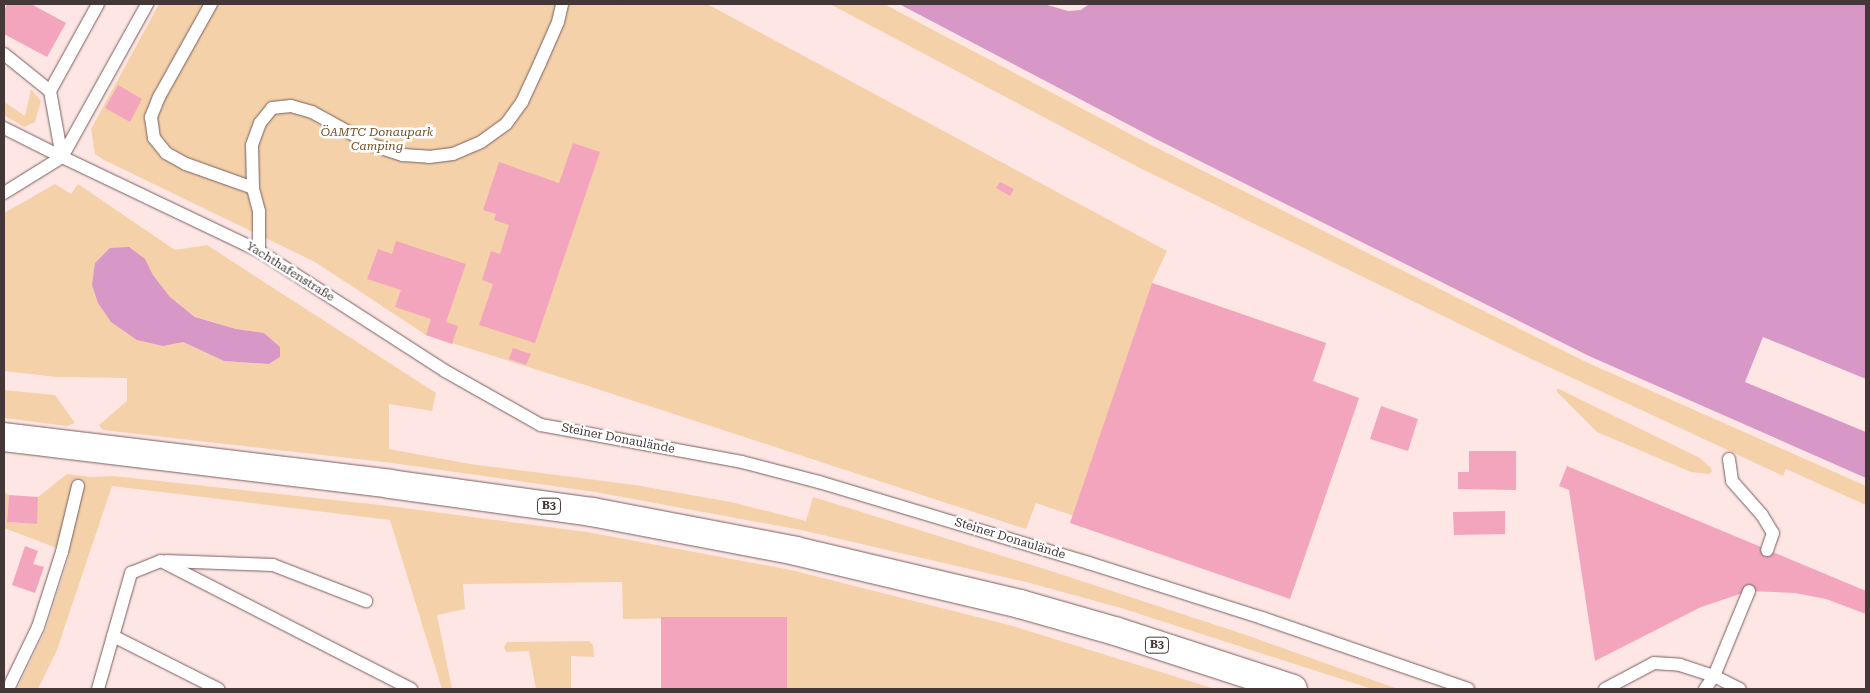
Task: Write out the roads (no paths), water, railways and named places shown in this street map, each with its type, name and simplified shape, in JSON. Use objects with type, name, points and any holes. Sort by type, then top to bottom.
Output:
[{"type":"highway","name":"B3","points":[[4,437],[380,482],[592,512],[796,551],[1020,604],[1115,631],[1293,689]]},
{"type":"lane","points":[[62,157],[50,91],[98,4]]},
{"type":"lane","points":[[4,193],[62,157],[147,4]]},
{"type":"lane","points":[[211,4],[151,117],[154,138],[166,153],[186,164],[253,188]]},
{"type":"lane","points":[[258,251],[259,211],[253,188],[252,145],[260,123],[272,108],[291,106],[312,112],[372,145],[403,155],[429,157],[453,154],[481,142],[506,124],[522,102],[558,22],[562,4]]},
{"type":"lane","points":[[4,54],[50,91]]},
{"type":"lane","name":"Yachthafenstraße","points":[[4,128],[258,251],[445,371],[541,424]]},
{"type":"lane","name":"Steiner Donaulände","points":[[541,424],[742,462],[819,482],[1089,563],[1262,618],[1468,689]]},
{"type":"lane","points":[[1729,459],[1732,481],[1762,515],[1773,533],[1767,550]]},
{"type":"lane","points":[[8,689],[38,627],[62,552],[78,486]]},
{"type":"lane","points":[[161,561],[411,689]]},
{"type":"lane","points":[[98,689],[131,573],[161,561],[273,565],[366,600]]},
{"type":"lane","points":[[1705,689],[1714,676],[1749,591]]},
{"type":"lane","points":[[113,636],[218,689]]},
{"type":"lane","points":[[1605,689],[1654,663],[1680,665],[1714,676],[1740,689]]},
{"type":"park label","name":"ÖAMTC Donaupark Camping","points":[[377,140]]}]
